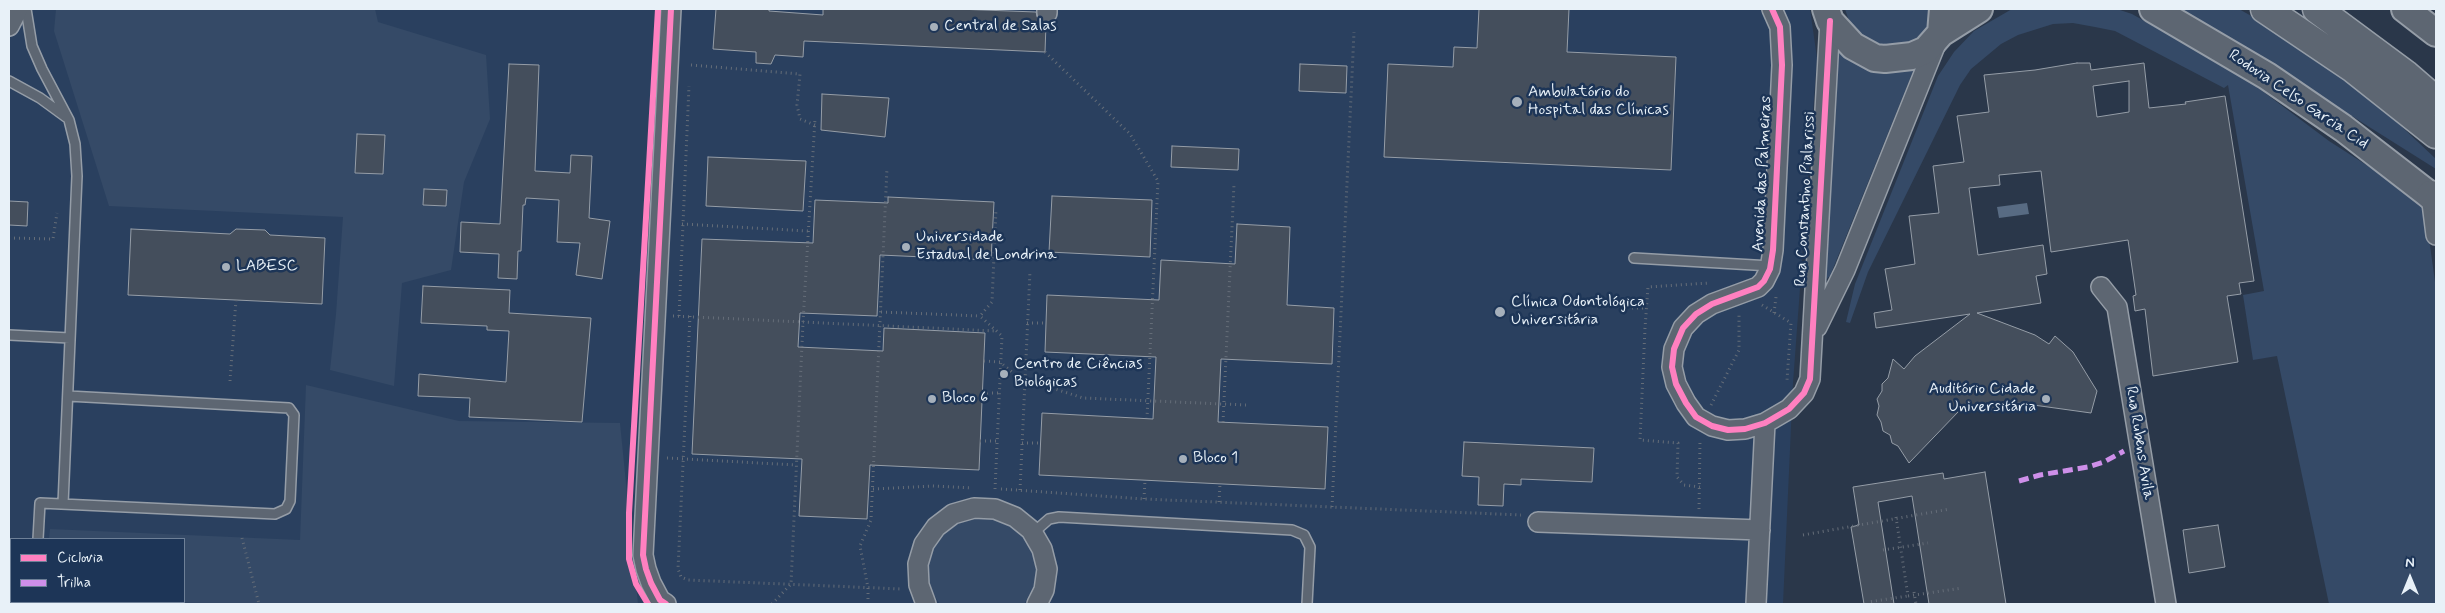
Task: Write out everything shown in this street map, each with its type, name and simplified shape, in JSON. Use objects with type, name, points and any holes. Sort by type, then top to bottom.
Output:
[{"type":"highway","points":[[2265,9],[2354,69],[2436,134]]},
{"type":"highway","points":[[2317,9],[2436,95]]},
{"type":"highway","points":[[2406,75],[2436,101]]},
{"type":"main road","points":[[1830,13],[1853,46],[1875,58],[1897,59],[1926,50],[1942,21],[1979,9]]},
{"type":"main road","name":"Rodovia Celso Garcia Cid","points":[[2154,9],[2275,81],[2343,128],[2434,198]]},
{"type":"main road","points":[[2405,9],[2436,33]]},
{"type":"street","points":[[9,26],[18,9]]},
{"type":"street","points":[[666,604],[660,600],[651,583],[643,555],[671,9]]},
{"type":"street","name":"Avenida das Palmeiras","points":[[1772,9],[1780,27],[1782,65],[1771,266],[1764,281],[1758,287],[1712,304],[1696,314],[1683,328],[1674,349],[1672,367],[1676,384],[1696,417],[1712,426],[1728,430],[1745,429],[1765,423],[1789,409],[1804,393],[1810,379]]},
{"type":"street","name":"Rua Constantino Pialarissi","points":[[1810,379],[1830,13]]},
{"type":"street","points":[[1813,335],[1845,270],[1942,21]]},
{"type":"street","points":[[2434,198],[2436,235]]},
{"type":"street","name":"Rua Rubens Avila","points":[[2102,287],[2117,307],[2166,604]]},
{"type":"street","points":[[1756,604],[1765,423]]},
{"type":"street","points":[[923,597],[918,564],[924,544],[936,527],[953,514],[974,508],[995,509],[1015,517],[1033,533],[1042,549],[1046,569],[1044,590],[1037,604]]},
{"type":"street","points":[[1533,519],[1760,530]]},
{"type":"lane","points":[[26,9],[32,46],[42,69],[70,120],[75,144],[77,176],[63,504]]},
{"type":"lane","points":[[9,81],[40,98],[70,120]]},
{"type":"lane","points":[[1634,258],[1771,266]]},
{"type":"lane","points":[[9,335],[70,338]]},
{"type":"lane","points":[[38,538],[40,503],[280,513],[286,509],[290,501],[294,415],[289,408],[282,406],[68,396]]},
{"type":"lane","points":[[1033,533],[1049,519],[1058,517],[1292,530],[1304,535],[1310,547],[1307,604]]},
{"type":"path","points":[[1332,507],[1354,32]]},
{"type":"path","points":[[1045,52],[1130,134],[1158,181],[1148,418]]},
{"type":"path","points":[[691,65],[800,74],[797,105],[800,119],[815,125]]},
{"type":"path","points":[[679,316],[689,86]]},
{"type":"path","points":[[772,604],[791,584],[803,322],[816,119]]},
{"type":"path","points":[[868,604],[868,588],[860,546],[872,520],[887,168]]},
{"type":"path","points":[[1223,422],[1234,184]]},
{"type":"path","points":[[980,316],[992,302],[996,209]]},
{"type":"path","points":[[9,238],[53,239],[58,213]]},
{"type":"path","points":[[674,224],[809,231]]},
{"type":"path","points":[[1020,490],[1030,271]]},
{"type":"path","points":[[230,381],[236,300]]},
{"type":"path","points":[[1759,303],[1791,323],[1787,386]]},
{"type":"path","points":[[1632,308],[1647,308]]},
{"type":"path","points":[[1715,410],[1709,408],[1739,350],[1739,311]]},
{"type":"path","points":[[881,312],[980,316],[1002,336],[994,489]]},
{"type":"path","points":[[667,315],[996,331]]},
{"type":"path","points":[[690,316],[678,568],[681,577],[688,580],[868,588],[923,597]]},
{"type":"path","points":[[1028,323],[1046,323]]},
{"type":"path","points":[[984,361],[1000,362],[1018,377],[1083,398],[1246,405]]},
{"type":"path","points":[[982,393],[999,393]]},
{"type":"path","points":[[1699,512],[1700,435]]},
{"type":"path","points":[[980,441],[997,441]]},
{"type":"path","points":[[1022,443],[1041,443]]},
{"type":"path","points":[[669,458],[796,465]]},
{"type":"path","points":[[1144,499],[1145,480]]},
{"type":"path","points":[[1219,502],[1220,484]]},
{"type":"path","points":[[873,489],[932,486],[977,488]]},
{"type":"path","points":[[986,488],[1144,499],[1332,507],[1533,519]]},
{"type":"path","points":[[1803,535],[1896,517],[1950,509]]},
{"type":"path","points":[[1896,517],[1908,596]]},
{"type":"path","points":[[242,538],[259,604]]},
{"type":"path","points":[[1883,550],[1928,543]]},
{"type":"path","points":[[1868,604],[1868,602],[1908,596],[1914,593],[1962,588]]},
{"type":"path","points":[[1914,593],[1916,604]]},
{"type":"shaded area","name":"Universidade Estadual de Londrina","points":[[9,9],[1810,9],[1817,58],[1793,383],[1783,604],[9,604]]},
{"type":"shaded area","points":[[56,9],[375,9],[378,22],[486,55],[490,119],[464,182],[451,270],[402,283],[394,386],[330,370],[343,217],[109,206],[54,31]]},
{"type":"shaded area","points":[[1845,9],[1934,9],[1928,30],[1919,38],[1910,44],[1887,48],[1865,41],[1851,27]]},
{"type":"shaded area","points":[[2012,9],[2117,9],[2132,14],[2241,75],[2329,141],[2424,202],[2436,289],[2436,604],[2329,604],[2277,356],[2253,360],[2243,295],[2264,291],[2228,85],[2224,88],[2115,31],[2073,23],[2053,24],[2018,35],[2001,44],[1971,69],[1960,85],[1868,272],[1850,323],[1846,322],[1855,284],[1938,76],[1954,52],[1974,31]]},
{"type":"shaded area","points":[[2176,9],[2239,9],[2253,17],[2366,93],[2436,159],[2436,169],[2201,21]]},
{"type":"shaded area","points":[[1841,49],[1916,64],[1830,276],[1822,283],[1836,111],[1837,58]]},
{"type":"shaded area","points":[[2027,203],[2029,214],[1999,218],[1997,207]]},
{"type":"shaded area","points":[[306,385],[459,421],[620,423],[638,604],[9,604],[9,580],[10,603],[185,603],[185,538],[49,538],[50,529],[300,540]]},
{"type":"shaded area","points":[[974,518],[990,518],[1005,522],[1018,531],[1028,543],[1034,557],[1036,572],[1033,588],[1024,604],[940,604],[932,592],[928,576],[929,559],[935,544],[945,531],[959,522]]},
{"type":"building","name":"Central de Salas","points":[[716,9],[769,9],[769,11],[823,15],[823,9],[956,9],[1036,12],[1038,19],[1046,24],[1045,52],[804,41],[803,57],[775,55],[771,64],[756,63],[756,52],[713,49]]},
{"type":"building","points":[[1479,9],[1569,9],[1567,52],[1676,57],[1671,170],[1384,157],[1388,64],[1453,67],[1454,47],[1477,48]]},
{"type":"building","points":[[2077,63],[2090,63],[2091,70],[2144,63],[2149,108],[2186,104],[2185,102],[2225,96],[2254,281],[2239,283],[2241,294],[2227,296],[2238,362],[2153,376],[2145,309],[2135,311],[2133,296],[2136,295],[2128,240],[2051,252],[2041,171],[1999,175],[2000,185],[1969,188],[1978,255],[2043,245],[2047,274],[2036,276],[2041,303],[1977,313],[2035,335],[2049,344],[2055,336],[2073,352],[2097,391],[2091,413],[2019,403],[1991,410],[1959,411],[1909,463],[1898,446],[1892,443],[1890,435],[1883,431],[1877,415],[1879,406],[1877,399],[1882,391],[1882,384],[1888,378],[1893,359],[1904,369],[1915,356],[1970,314],[1876,328],[1874,313],[1892,310],[1885,269],[1915,264],[1909,216],[1939,213],[1933,166],[1964,162],[1957,116],[1989,112],[1984,75],[2035,70]],"holes":[[[2129,81],[2129,112],[2097,117],[2093,86]]]},
{"type":"building","points":[[509,64],[539,65],[535,171],[570,173],[571,155],[592,156],[589,218],[610,221],[602,279],[576,275],[580,243],[557,242],[559,200],[526,198],[525,205],[523,205],[521,251],[518,251],[517,279],[498,278],[499,254],[460,252],[461,222],[500,224]]},
{"type":"building","points":[[1300,64],[1347,66],[1346,93],[1299,91]]},
{"type":"building","points":[[822,94],[889,98],[885,137],[821,130]]},
{"type":"building","points":[[357,134],[385,135],[383,174],[355,173]]},
{"type":"building","points":[[1172,146],[1239,149],[1238,170],[1171,167]]},
{"type":"building","points":[[708,157],[806,161],[803,211],[706,206]]},
{"type":"building","points":[[424,189],[447,190],[446,206],[423,205]]},
{"type":"building","points":[[1052,196],[1152,200],[1150,257],[1049,252]]},
{"type":"building","points":[[888,197],[994,202],[991,260],[880,255],[877,316],[800,313],[798,347],[883,351],[884,328],[985,333],[979,470],[870,465],[867,519],[799,516],[802,459],[692,454],[702,239],[813,243],[815,200],[888,203]]},
{"type":"building","points":[[9,201],[28,202],[27,226],[9,225]]},
{"type":"building","points":[[1237,224],[1290,227],[1287,305],[1334,308],[1332,364],[1221,359],[1218,422],[1328,427],[1325,489],[1039,475],[1042,413],[1153,419],[1156,357],[1045,352],[1047,295],[1159,300],[1161,260],[1235,264]]},
{"type":"building","name":"LABESC","points":[[131,229],[230,234],[236,229],[265,230],[270,235],[325,238],[322,304],[128,295]]},
{"type":"building","points":[[423,286],[510,290],[509,313],[591,318],[582,422],[469,417],[470,398],[418,396],[419,374],[506,382],[509,331],[487,330],[487,326],[421,323]]},
{"type":"building","points":[[1464,442],[1594,448],[1592,482],[1521,479],[1521,485],[1504,484],[1503,506],[1478,505],[1479,477],[1462,476]]},
{"type":"building","points":[[1985,472],[2006,604],[1929,604],[1912,496],[1878,502],[1894,604],[1864,604],[1851,527],[1859,525],[1853,487],[1943,473],[1944,479]]},
{"type":"building","points":[[2218,525],[2225,567],[2189,573],[2183,530]]},
{"type":"marked path","points":[[2019,481],[2040,475],[2088,467],[2104,462],[2124,451]]},
{"type":"cycle path","points":[[648,604],[636,584],[629,559],[629,513],[658,9]]},
{"type":"cycle path","points":[[666,604],[660,600],[651,583],[643,555],[671,9]]},
{"type":"cycle path","points":[[1772,9],[1780,27],[1782,65],[1773,250],[1770,269],[1764,281],[1758,287],[1712,304],[1696,314],[1683,328],[1674,349],[1672,367],[1676,384],[1696,417],[1712,426],[1728,430],[1745,429],[1765,423],[1789,409],[1804,393],[1810,379],[1830,21]]},
{"type":"place","name":"Central de Salas","points":[[934,27]]},
{"type":"place","name":"Ambulatório do Hospital das Clínicas","points":[[1517,102]]},
{"type":"place","name":"Universidade Estadual de Londrina","points":[[906,247]]},
{"type":"place","name":"LABESC","points":[[226,267]]},
{"type":"place","name":"Clínica Odontológica Universitária","points":[[1500,312]]},
{"type":"place","name":"Centro de Ciências Biológicas","points":[[1004,374]]},
{"type":"place","name":"Bloco 6","points":[[932,399]]},
{"type":"place","name":"Auditório Cidade Universitária","points":[[2046,399]]},
{"type":"place","name":"Bloco 1","points":[[1183,459]]}]
